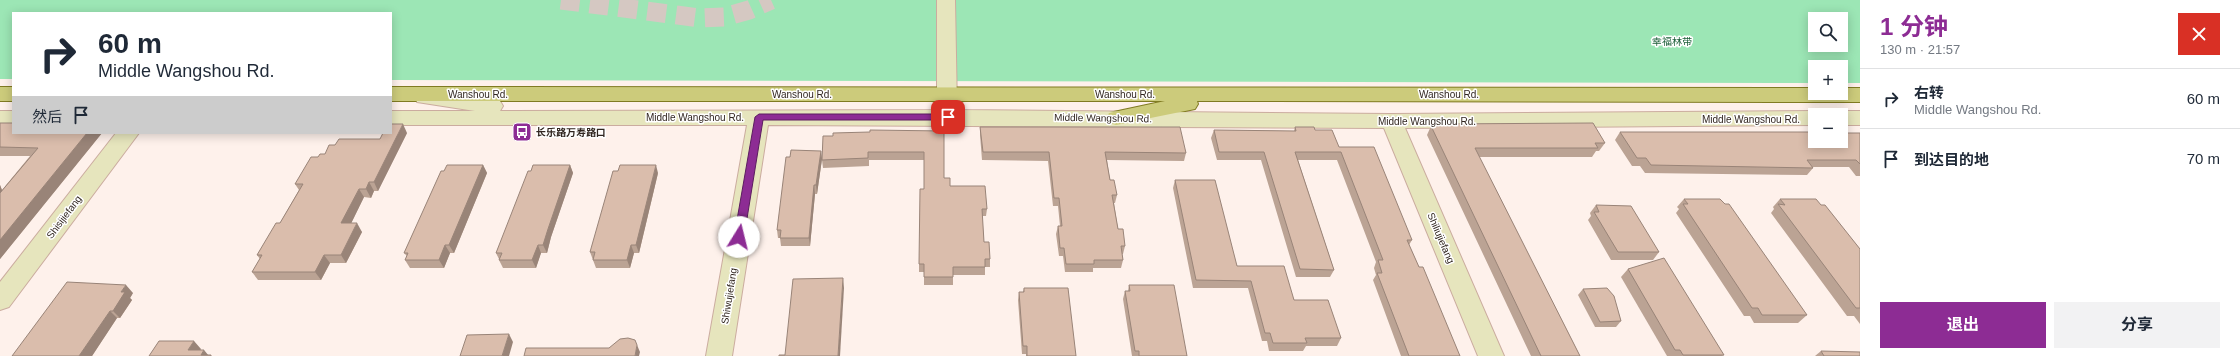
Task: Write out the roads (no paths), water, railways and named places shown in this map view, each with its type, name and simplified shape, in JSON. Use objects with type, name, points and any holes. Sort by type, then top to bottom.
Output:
[{"type":"main road","points":[[946,0],[948,117]]},
{"type":"main road","points":[[0,94],[12,94]]},
{"type":"main road","points":[[394,94],[583,118]]},
{"type":"main road","name":"Wanshou Rd.","points":[[394,94],[1860,95]]},
{"type":"main road","points":[[1116,118],[1233,94]]},
{"type":"main road","name":"Shiwujiefang","points":[[720,356],[759,117]]},
{"type":"main road","name":"Middle Wangshou Rd.","points":[[392,118],[948,117],[1391,121],[1808,118]]},
{"type":"main road","points":[[0,118],[12,118]]},
{"type":"main road","points":[[1848,118],[1860,118]]},
{"type":"main road","name":"Shiliujiefang","points":[[1391,121],[1491,356]]},
{"type":"main road","name":"Shisijiefang","points":[[0,300],[127,134]]},
{"type":"tunnel","points":[[561,0],[700,18],[724,17],[749,10],[771,0]]},
{"type":"place","name":"长乐路万寿路口","points":[[522,132]]},
{"type":"park label","name":"幸福林带","points":[[1672,41]]}]
